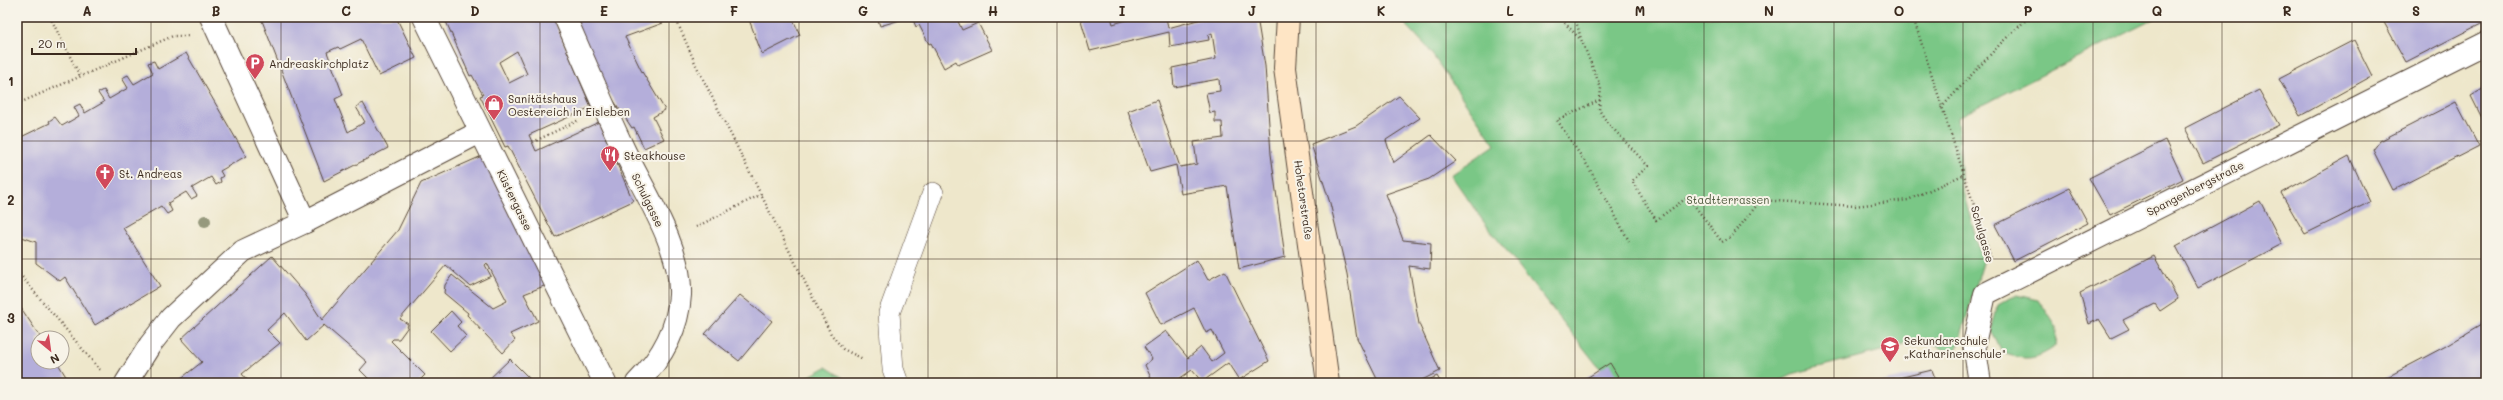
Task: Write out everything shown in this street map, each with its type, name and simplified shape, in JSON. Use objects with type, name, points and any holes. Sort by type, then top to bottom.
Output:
[{"type":"main road","name":"Hohetorstraße","points":[[1288,17],[1285,68],[1328,383]]},
{"type":"street","name":"Küstergasse","points":[[424,17],[605,383]]},
{"type":"street","name":"Schulgasse","points":[[565,17],[604,108],[668,241],[677,269],[680,294],[678,310],[669,340],[658,359],[637,383]]},
{"type":"street","points":[[216,27],[305,222]]},
{"type":"street","name":"Spangenbergstraße","points":[[1985,294],[2486,43]]},
{"type":"street","points":[[126,383],[150,345],[171,318],[233,259],[253,245],[305,222],[480,132]]},
{"type":"street","points":[[1980,383],[1974,344],[1985,294]]},
{"type":"lane","points":[[896,376],[889,313],[933,193]]},
{"type":"path","points":[[50,17],[80,76]]},
{"type":"path","points":[[675,17],[696,65],[835,341],[852,356],[896,376]]},
{"type":"path","points":[[1559,17],[1580,39]]},
{"type":"path","points":[[1575,17],[1580,39],[1601,88],[1599,110],[1607,122],[1648,166],[1632,181],[1656,220],[1688,197],[1722,242],[1732,236],[1761,200],[1854,206],[1908,200],[1965,174]]},
{"type":"path","name":"Schulgasse","points":[[1913,17],[1993,264],[1985,294]]},
{"type":"path","points":[[1942,108],[2002,42],[2029,17]]},
{"type":"path","points":[[17,104],[173,36],[216,27]]},
{"type":"path","points":[[1600,100],[1557,120],[1589,168],[1629,240]]},
{"type":"path","points":[[532,142],[604,108]]},
{"type":"path","points":[[668,241],[762,194]]},
{"type":"path","points":[[17,271],[101,371]]},
{"type":"green space","name":"Stadtterrassen","points":[[1399,17],[2158,17],[1958,117],[1962,188],[1983,263],[1955,355],[1923,340],[1792,374],[1774,383],[1616,383],[1597,365],[1483,221],[1451,175],[1495,145],[1427,47]]},
{"type":"green space","points":[[2016,295],[2039,300],[2057,328],[2056,346],[2049,351],[2031,358],[2011,356],[2003,353],[1991,331],[1998,305]]},
{"type":"green space","points":[[826,367],[851,383],[797,383]]},
{"type":"building","points":[[396,17],[416,58],[379,76],[361,39],[340,49],[338,47],[327,52],[343,95],[335,99],[348,132],[365,122],[356,107],[363,103],[388,148],[324,181],[261,18]]},
{"type":"building","points":[[444,17],[553,17],[591,107],[529,135],[536,151],[599,122],[633,201],[555,237],[508,146],[505,147],[480,96],[483,95],[472,75],[470,76]],"holes":[[[517,51],[527,74],[509,83],[499,62]]]},
{"type":"building","points":[[573,17],[661,17],[663,23],[625,37],[641,70],[665,110],[653,117],[664,139],[644,148],[634,127],[632,128],[606,89]]},
{"type":"building","points":[[748,17],[792,17],[800,35],[762,54]]},
{"type":"building","points":[[877,17],[910,17],[880,26]]},
{"type":"building","points":[[912,17],[956,17],[962,30],[978,23],[992,50],[958,65],[956,61],[944,68],[931,43],[929,44],[919,25],[916,27]]},
{"type":"building","points":[[1080,17],[1111,17],[1113,24],[1137,17],[1166,17],[1168,28],[1209,17],[1257,17],[1265,66],[1271,154],[1285,257],[1239,269],[1227,186],[1181,194],[1176,165],[1150,172],[1128,111],[1157,100],[1180,167],[1197,164],[1194,142],[1223,138],[1222,122],[1215,122],[1215,112],[1210,113],[1206,93],[1220,91],[1219,79],[1174,87],[1172,68],[1216,59],[1212,33],[1208,35],[1209,40],[1170,47],[1169,32],[1090,51]]},
{"type":"building","points":[[2381,17],[2486,17],[2486,21],[2406,62]]},
{"type":"building","points":[[2354,40],[2372,76],[2300,116],[2279,79]]},
{"type":"building","name":"St. Andreas","points":[[186,53],[246,156],[220,171],[223,176],[220,178],[221,182],[216,185],[211,177],[192,188],[197,196],[191,199],[186,192],[168,203],[172,211],[167,214],[161,206],[123,228],[160,286],[95,325],[65,277],[60,281],[36,263],[36,242],[19,236],[17,238],[17,139],[50,123],[49,121],[55,117],[62,126],[79,116],[74,107],[80,104],[85,113],[104,102],[98,93],[104,90],[109,99],[128,88],[122,78],[128,75],[134,84],[153,73],[148,63],[154,61],[158,69]]},
{"type":"building","points":[[2486,87],[2486,126],[2471,96]]},
{"type":"building","points":[[2259,90],[2279,125],[2203,163],[2185,128]]},
{"type":"building","points":[[1399,96],[1420,118],[1386,140],[1393,163],[1431,135],[1456,161],[1429,179],[1386,194],[1403,240],[1431,243],[1430,269],[1409,266],[1419,324],[1440,371],[1416,383],[1379,383],[1357,338],[1347,274],[1330,203],[1311,144],[1356,126]]},
{"type":"building","points":[[2456,102],[2479,146],[2393,190],[2373,150],[2380,141]]},
{"type":"building","points":[[2165,140],[2183,179],[2110,215],[2089,178]]},
{"type":"building","points":[[484,155],[549,284],[524,294],[538,321],[510,334],[515,340],[503,353],[467,315],[468,313],[444,293],[445,285],[452,275],[493,308],[507,301],[487,263],[485,265],[491,276],[470,286],[446,265],[400,319],[408,324],[407,328],[399,339],[393,339],[391,341],[425,375],[417,383],[373,383],[360,370],[367,362],[324,325],[306,341],[285,313],[267,330],[280,343],[242,374],[250,383],[175,383],[202,362],[181,339],[272,256],[305,294],[322,320],[398,230],[421,183]]},
{"type":"building","points":[[2349,156],[2370,202],[2305,234],[2281,193]]},
{"type":"building","points":[[2069,188],[2088,223],[2014,261],[1995,225]]},
{"type":"building","points":[[2260,201],[2282,244],[2198,288],[2176,246]]},
{"type":"building","points":[[2154,256],[2178,299],[2160,311],[2155,304],[2123,320],[2129,329],[2111,338],[2099,319],[2089,324],[2080,293]]},
{"type":"building","points":[[1197,260],[1208,280],[1225,271],[1269,361],[1239,380],[1228,363],[1202,382],[1192,370],[1173,383],[1146,383],[1151,378],[1145,365],[1152,359],[1144,347],[1166,331],[1188,358],[1201,347],[1212,362],[1224,353],[1212,330],[1206,333],[1194,308],[1161,325],[1145,293]]},
{"type":"building","points":[[740,295],[772,321],[739,361],[705,334]]},
{"type":"building","points":[[17,302],[36,330],[30,330],[30,370],[62,370],[70,383],[17,383]]},
{"type":"building","points":[[451,311],[461,322],[457,326],[466,336],[450,351],[431,331]]},
{"type":"building","points":[[2486,322],[2485,383],[2376,383],[2446,346]]},
{"type":"building","points":[[510,359],[534,383],[485,383]]},
{"type":"building","points":[[1610,363],[1622,383],[1579,383]]},
{"type":"building","points":[[1932,370],[1937,383],[1882,383],[1882,382]]},
{"type":"building","points":[[1437,376],[1441,383],[1422,383]]},
{"type":"place","name":"Andreaskirchplatz","points":[[255,80]]},
{"type":"place","name":"Sanitätshaus Oestereich in Eisleben","points":[[494,121]]},
{"type":"place","name":"Steakhouse","points":[[610,172]]},
{"type":"place","name":"St. Andreas","points":[[105,190]]},
{"type":"place","name":"Sekundarschule „Katharinenschule\"","points":[[1890,363]]}]
